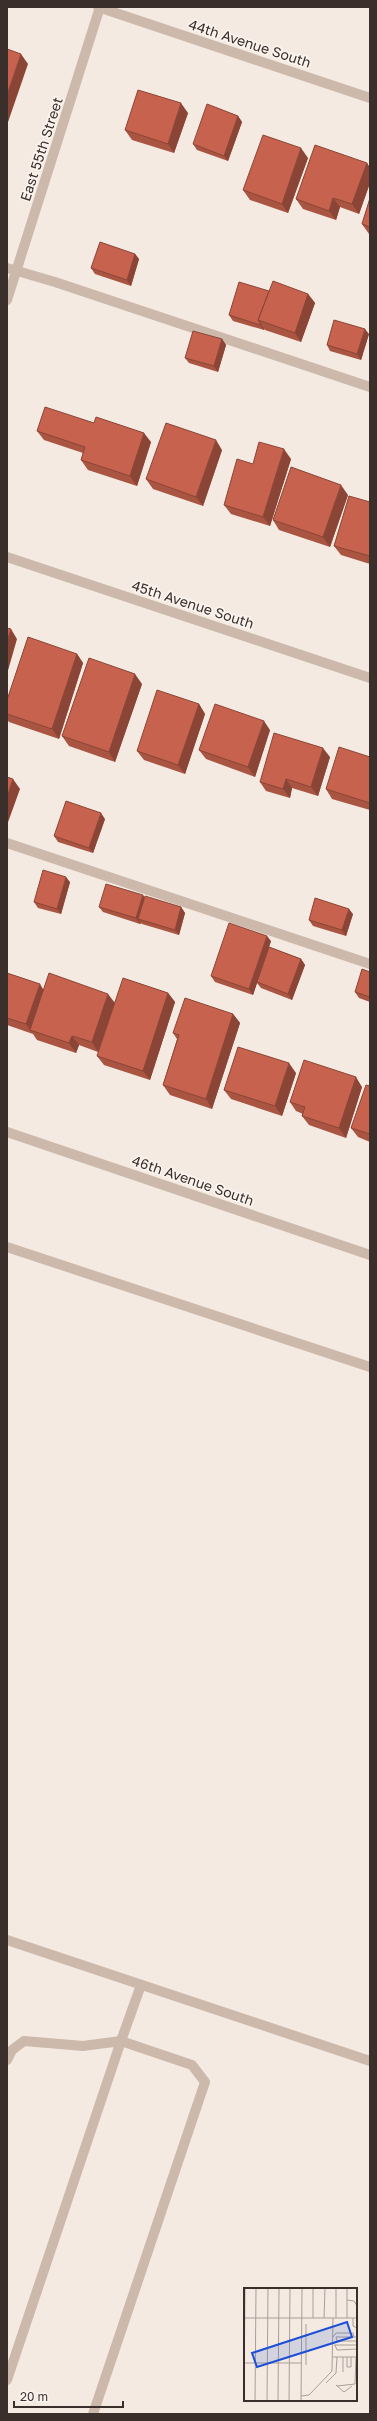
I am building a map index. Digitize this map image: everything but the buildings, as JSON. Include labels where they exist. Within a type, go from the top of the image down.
[{"type":"street","name":"44th Avenue South","points":[[99,7],[370,98]]},
{"type":"street","name":"East 55th Street","points":[[7,300],[12,270],[99,7]]},
{"type":"street","points":[[12,270],[55,282],[370,387]]},
{"type":"street","name":"45th Avenue South","points":[[7,557],[370,678]]},
{"type":"street","points":[[7,843],[370,964]]},
{"type":"street","name":"46th Avenue South","points":[[7,1132],[370,1255]]},
{"type":"street","points":[[7,1247],[370,1367]]},
{"type":"street","points":[[7,1940],[370,2061]]},
{"type":"street","points":[[7,2380],[141,1985]]},
{"type":"street","points":[[7,2060],[12,2050],[24,2041],[83,2046],[121,2041],[192,2066],[205,2082],[93,2414]]}]
